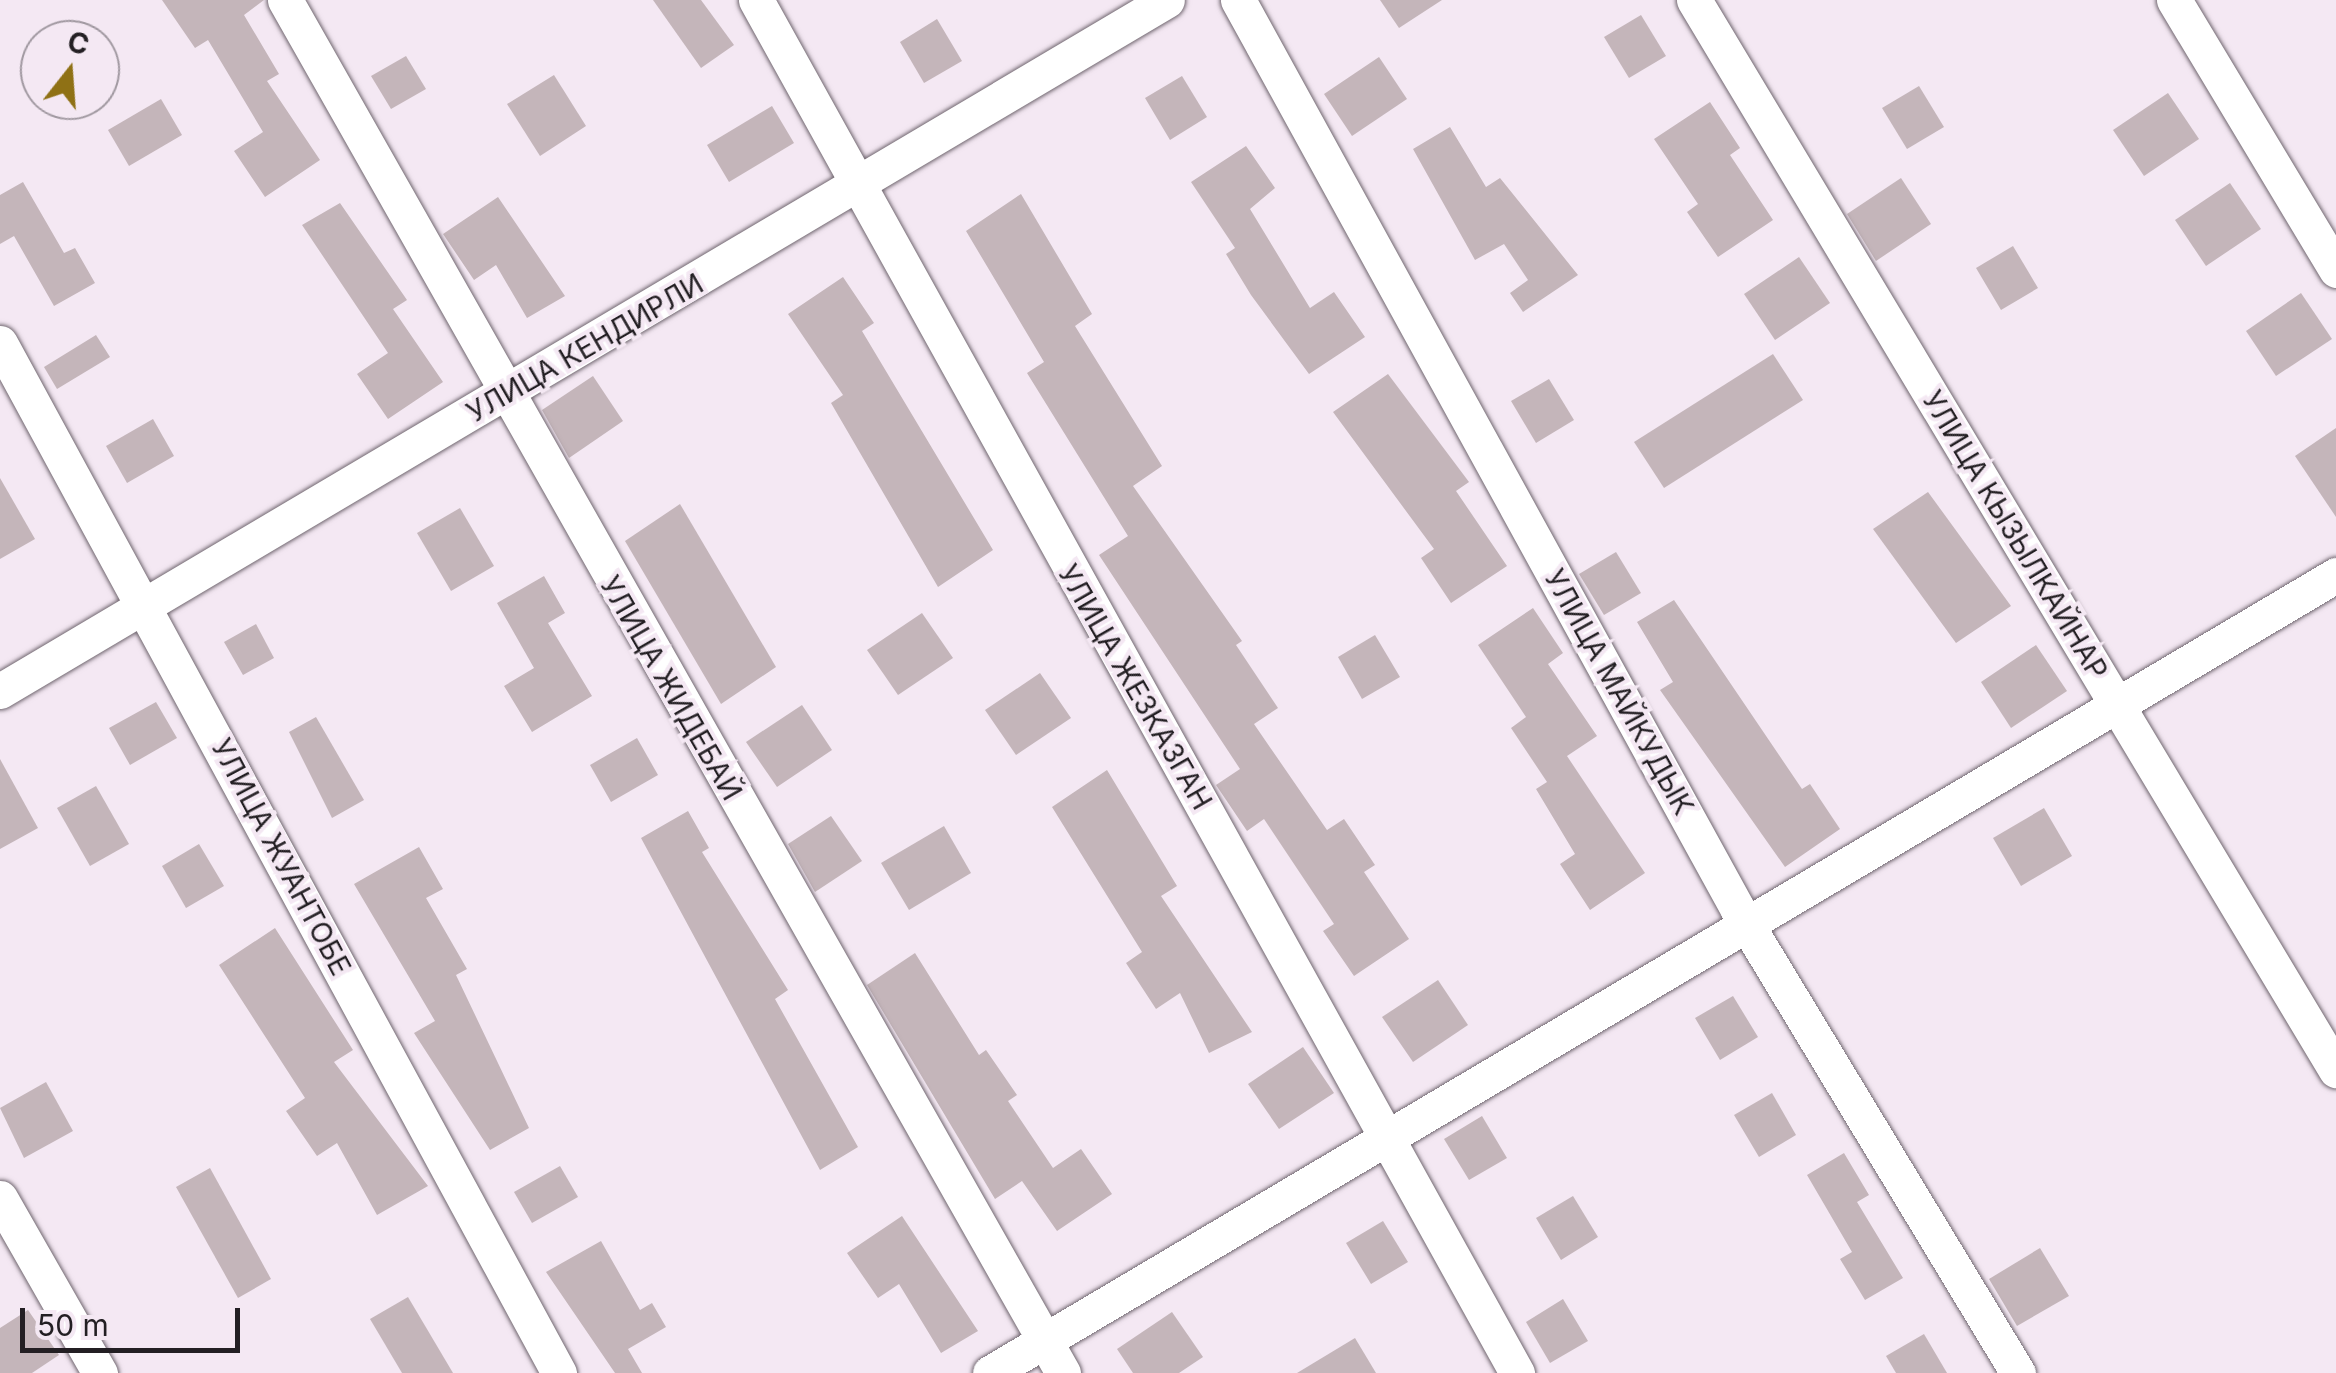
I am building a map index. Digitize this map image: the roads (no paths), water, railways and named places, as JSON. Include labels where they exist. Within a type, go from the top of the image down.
[{"type":"street","name":"УЛИЦА ЖИДЕБАЙ","points":[[285,0],[504,396],[1063,1373]]},
{"type":"street","name":"УЛИЦА ЖЕЗКАЗГАН","points":[[756,0],[860,186],[965,390],[1391,1135],[1517,1373]]},
{"type":"street","name":"УЛИЦА КЕНДИРЛИ","points":[[0,691],[144,602],[860,186],[1167,0]]},
{"type":"street","name":"УЛИЦА МАЙКУДЫК","points":[[1238,0],[1747,924],[2018,1373]]},
{"type":"street","name":"УЛИЦА КЫЗЫЛКАЙНАР","points":[[1694,0],[2336,1070]]},
{"type":"street","points":[[2174,0],[2336,270]]},
{"type":"street","name":"УЛИЦА ЖУАНТОБЕ","points":[[0,342],[559,1373]]},
{"type":"street","points":[[990,1373],[2336,575]]},
{"type":"street","points":[[0,1198],[100,1373]]}]
